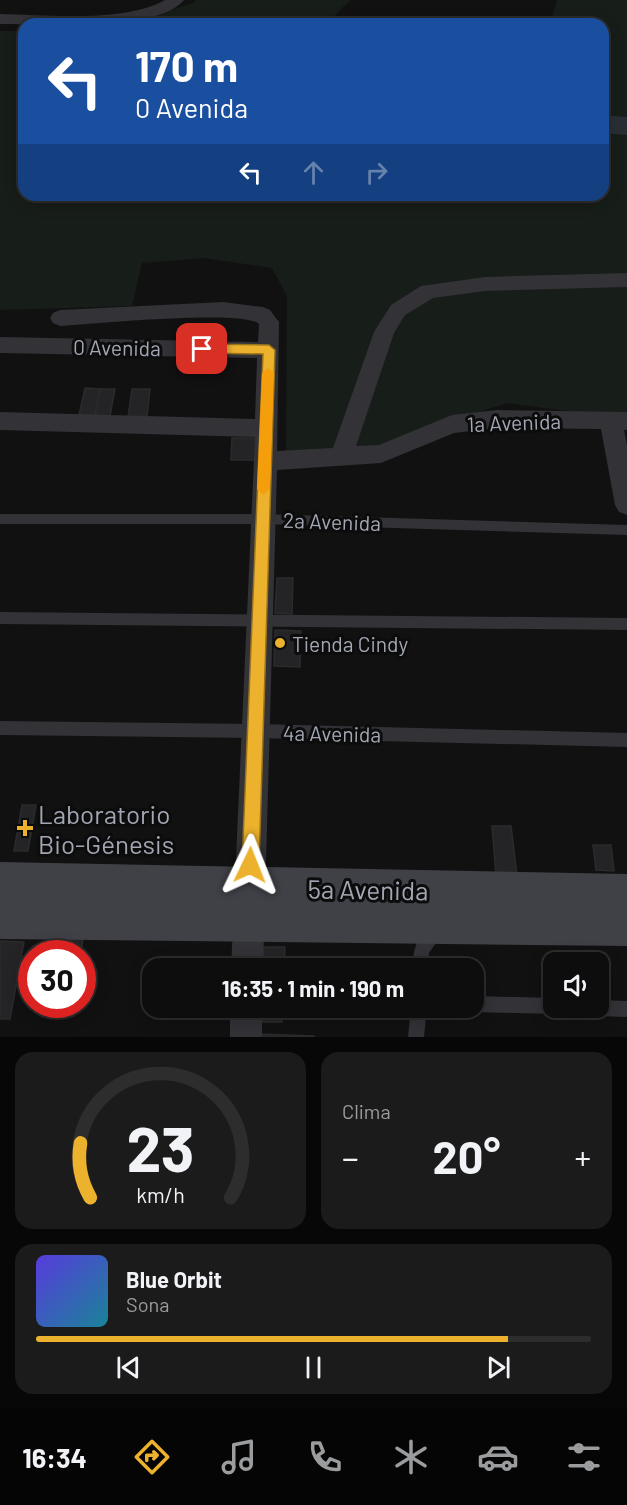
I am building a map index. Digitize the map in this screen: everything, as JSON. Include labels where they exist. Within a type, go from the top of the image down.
[{"type":"street","points":[[108,18],[162,9],[176,0]]},
{"type":"street","points":[[0,19],[18,19]]},
{"type":"street","points":[[341,457],[384,332],[398,310],[428,291],[485,285],[627,280]]},
{"type":"street","points":[[60,318],[223,309],[256,312],[264,315],[269,322],[261,622],[247,958]]},
{"type":"street","name":"0 Avenida","points":[[0,347],[269,350]]},
{"type":"street","name":"1a Avenida","points":[[264,461],[381,454],[452,424],[497,419],[619,421]]},
{"type":"street","points":[[0,421],[265,428]]},
{"type":"street","points":[[619,421],[627,505]]},
{"type":"street","name":"5a Avenida","points":[[0,884],[248,905],[419,933],[627,925]]},
{"type":"street","name":"5a Avenida","points":[[0,918],[248,905],[627,895]]},
{"type":"street","points":[[246,1018],[246,1037]]},
{"type":"lane","name":"2a Avenida","points":[[0,519],[262,519],[627,530]]},
{"type":"lane","points":[[0,618],[627,624]]},
{"type":"lane","name":"4a Avenida","points":[[0,728],[256,731],[627,740]]},
{"type":"lane","points":[[419,933],[420,958]]},
{"type":"lane","points":[[484,1004],[543,1006]]},
{"type":"lane","points":[[609,1008],[627,1009]]},
{"type":"lane","points":[[416,1037],[418,1018]]},
{"type":"shaded area","points":[[196,0],[350,0],[333,18],[144,18],[193,3]]},
{"type":"shaded area","points":[[557,0],[627,0],[627,419],[507,403],[374,447],[286,454],[287,296],[272,268],[204,258],[142,263],[132,306],[0,310],[0,31],[18,31],[18,201],[609,201],[609,18],[552,18]]},
{"type":"building","points":[[85,388],[100,389],[95,415],[79,415]]},
{"type":"building","points":[[100,389],[115,389],[110,416],[95,415]]},
{"type":"building","points":[[132,389],[150,389],[147,416],[128,417]]},
{"type":"building","points":[[232,438],[254,438],[257,445],[256,460],[231,460]]},
{"type":"building","points":[[277,578],[293,578],[292,614],[275,613]]},
{"type":"building","points":[[275,630],[301,631],[300,667],[274,666]]},
{"type":"building","name":"Laboratorio Bio-Génesis","points":[[22,805],[36,805],[28,851],[14,851]]},
{"type":"building","points":[[492,826],[511,826],[517,875],[496,875]]},
{"type":"building","points":[[593,845],[611,845],[614,871],[596,870]]},
{"type":"building","points":[[0,941],[18,942],[18,975],[10,1019],[0,1019]]},
{"type":"building","points":[[264,947],[285,947],[284,958],[264,958]]},
{"type":"building","points":[[260,1018],[282,1018],[282,1022],[260,1022]]},
{"type":"building","points":[[259,1034],[314,1036],[314,1037],[259,1037]]},
{"type":"waterway","points":[[609,124],[627,126]]},
{"type":"slow traffic","points":[[263,489],[268,373]]},
{"type":"place","name":"Tienda Cindy","points":[[280,643]]},
{"type":"place","name":"Laboratorio Bio-Génesis","points":[[25,828]]},
{"type":"route","points":[[202,349],[269,350],[262,519],[261,622],[250,865]]}]
